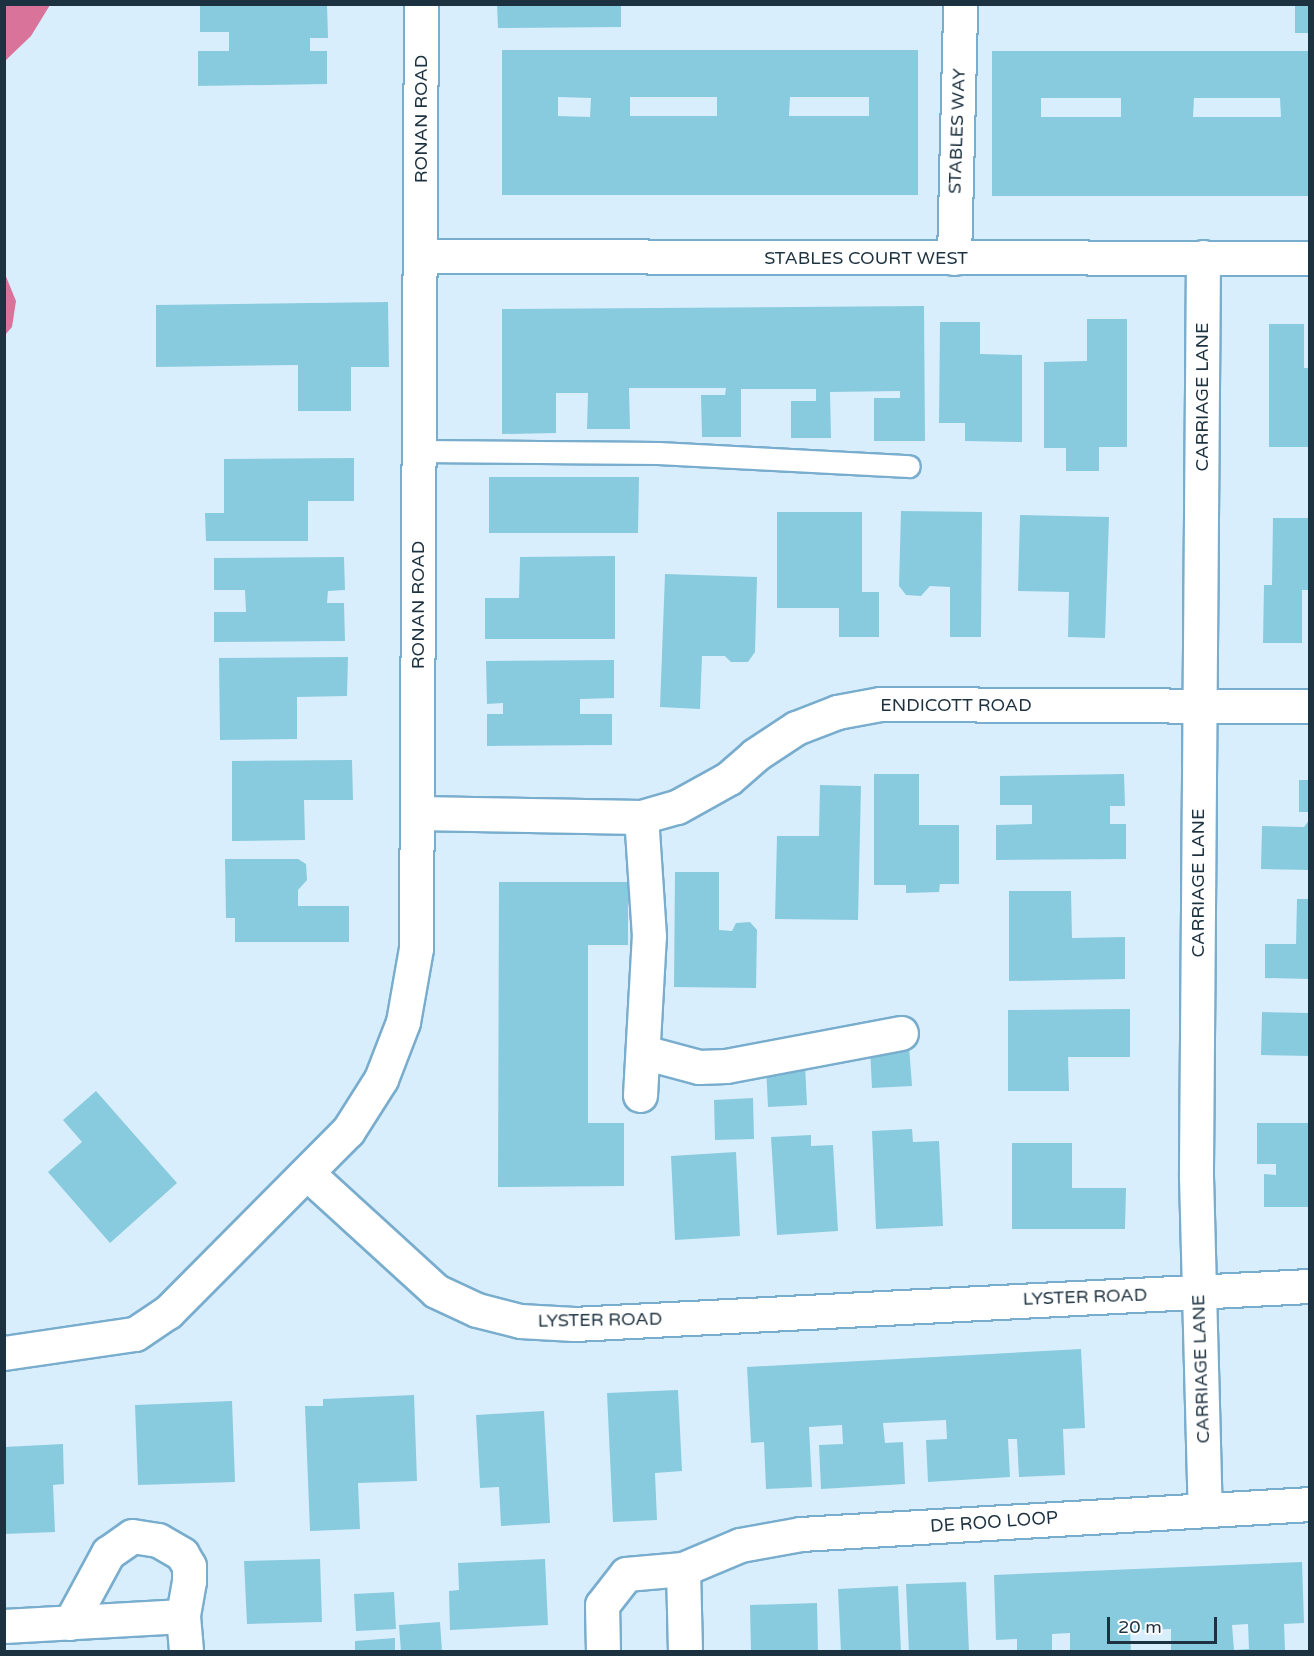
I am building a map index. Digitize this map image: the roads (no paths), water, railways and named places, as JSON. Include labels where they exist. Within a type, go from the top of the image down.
[{"type":"street","name":"RONAN ROAD","points":[[308,1174],[348,1131],[375,1088],[403,1022],[416,948],[422,256],[421,4]]},
{"type":"street","name":"STABLES WAY","points":[[954,258],[960,4]]},
{"type":"street","name":"STABLES COURT WEST","points":[[422,256],[1310,258]]},
{"type":"street","name":"CARRIAGE LANE","points":[[1203,257],[1198,1292],[1204,1509]]},
{"type":"street","name":"ENDICOTT ROAD","points":[[417,813],[641,817],[677,807],[729,778],[755,755],[796,728],[837,712],[880,704],[1310,706]]},
{"type":"street","points":[[640,1095],[649,936],[641,817]]},
{"type":"street","points":[[643,1052],[699,1067],[726,1066],[901,1033]]},
{"type":"street","points":[[4,1353],[135,1334],[168,1312],[308,1174]]},
{"type":"street","name":"LYSTER ROAD","points":[[308,1174],[436,1292],[477,1310],[520,1321],[574,1324],[1310,1286]]},
{"type":"street","name":"DE ROO LOOP","points":[[603,1652],[602,1605],[626,1575],[683,1569],[741,1545],[801,1534],[1310,1504]]},
{"type":"street","points":[[70,1623],[108,1553],[132,1536],[159,1540],[182,1554],[189,1566],[183,1616],[186,1652]]},
{"type":"street","points":[[683,1569],[685,1652]]},
{"type":"street","points":[[4,1626],[183,1616]]},
{"type":"lane","points":[[420,451],[658,453],[909,466]]}]
